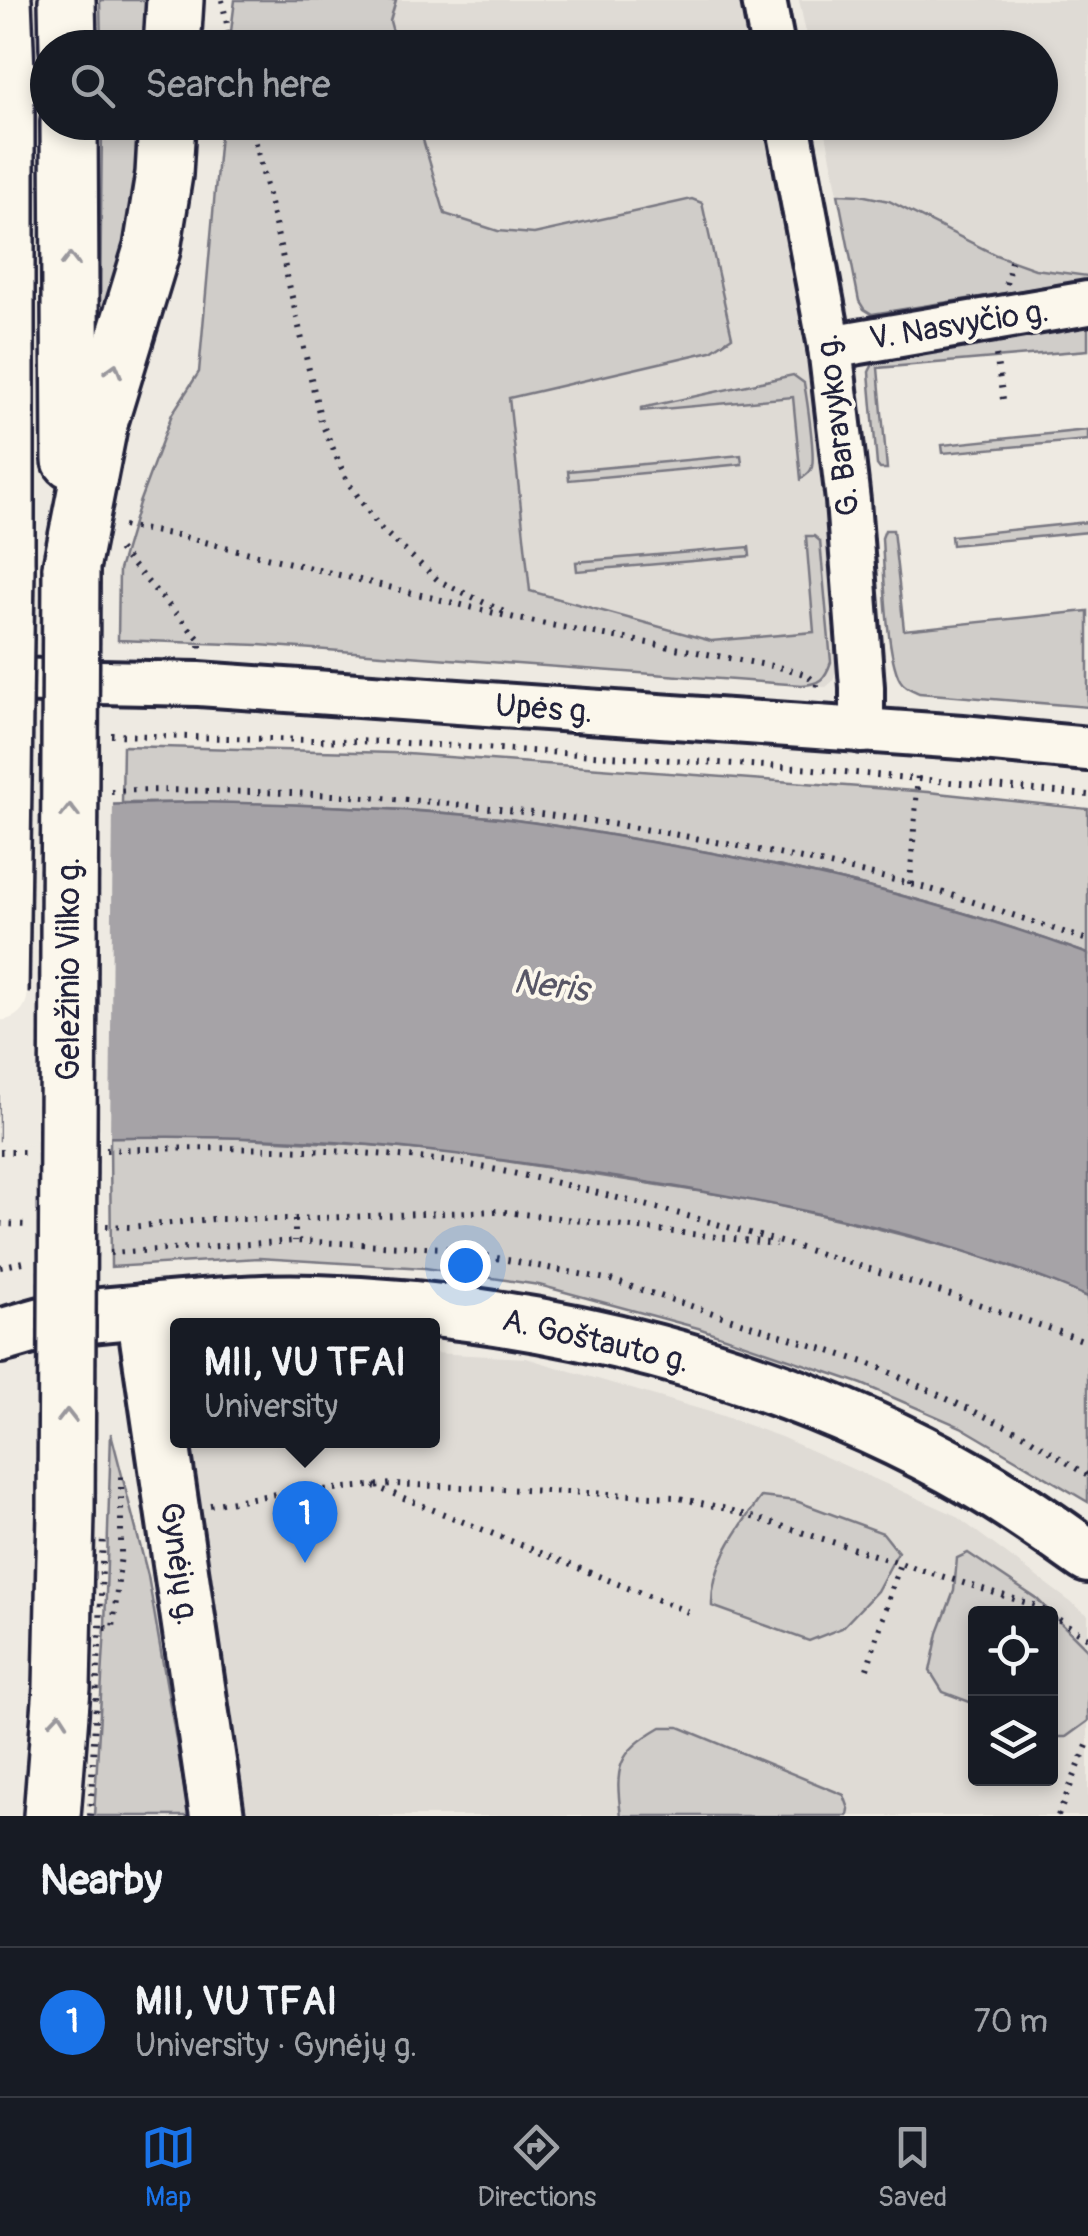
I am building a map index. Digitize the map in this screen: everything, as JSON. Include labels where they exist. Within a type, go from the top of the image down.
[{"type":"highway","name":"Geležinio Vilko g.","points":[[0,993],[6,92],[3,0]]},
{"type":"highway","points":[[67,0],[68,30]]},
{"type":"highway","points":[[182,30],[198,1]]},
{"type":"highway","name":"Geležinio Vilko g.","points":[[52,1816],[62,1688],[94,558],[70,140]]},
{"type":"highway","points":[[94,558],[100,420],[152,249],[166,140]]},
{"type":"main road","name":"A. Goštauto g.","points":[[0,1336],[58,1320],[220,1304],[314,1302],[474,1315],[584,1334],[686,1360],[852,1420],[974,1480],[1088,1556]]},
{"type":"main road","name":"Gynėjų g.","points":[[143,1312],[217,1816]]},
{"type":"street","points":[[764,0],[770,30]]},
{"type":"street","name":"G. Baravyko g.","points":[[791,140],[830,346],[848,501],[862,731]]},
{"type":"street","name":"V. Nasvyčio g.","points":[[830,346],[1088,304]]},
{"type":"street","name":"Upės g.","points":[[0,680],[199,684],[1088,748]]},
{"type":"path","points":[[198,1],[219,30]]},
{"type":"path","points":[[255,140],[321,421],[347,481],[380,528],[438,581],[519,619]]},
{"type":"path","points":[[996,351],[1004,399]]},
{"type":"path","points":[[122,526],[176,535],[519,619],[788,669],[807,675],[817,684]]},
{"type":"path","points":[[94,558],[200,640]]},
{"type":"path","points":[[108,734],[390,742],[918,778],[1088,795]]},
{"type":"path","points":[[910,884],[918,778]]},
{"type":"path","points":[[108,792],[308,793],[446,802],[574,818],[721,842],[910,884],[1088,940]]},
{"type":"path","points":[[96,1150],[291,1150],[412,1157],[540,1178],[797,1246],[1088,1342]]},
{"type":"path","points":[[0,1152],[38,1152]]},
{"type":"path","points":[[93,1226],[498,1211],[797,1246]]},
{"type":"path","points":[[102,1254],[295,1240],[295,1219]]},
{"type":"path","points":[[0,1224],[37,1225]]},
{"type":"path","points":[[0,1267],[44,1260]]},
{"type":"path","points":[[203,1506],[276,1494],[393,1484],[675,1497],[1037,1606]]},
{"type":"path","points":[[373,1486],[688,1612]]},
{"type":"path","points":[[867,1669],[900,1563]]},
{"type":"path","points":[[1058,1619],[1088,1638]]},
{"type":"path","points":[[1058,1816],[1088,1742]]},
{"type":"shaded area","points":[[100,0],[158,0],[155,30],[101,30]]},
{"type":"shaded area","points":[[235,0],[396,0],[390,21],[392,30],[231,30]]},
{"type":"shaded area","points":[[396,0],[743,0],[749,30],[392,30],[390,21]]},
{"type":"shaded area","points":[[799,0],[1088,0],[1088,280],[879,314],[864,309],[859,301],[827,140],[1058,140],[1058,30],[805,30]]},
{"type":"shaded area","points":[[102,140],[146,140],[139,215],[104,358],[100,319]]},
{"type":"shaded area","points":[[219,140],[423,140],[445,214],[498,231],[534,234],[692,199],[702,203],[732,337],[711,351],[509,398],[530,591],[711,641],[814,632],[806,536],[814,536],[820,541],[831,662],[818,682],[802,685],[259,645],[118,640],[119,570],[139,503],[172,414],[199,372]]},
{"type":"shaded area","points":[[423,140],[770,140],[804,312],[839,662],[833,681],[826,687],[711,679],[711,641],[530,592],[509,397],[711,351],[732,337],[702,203],[691,199],[534,234],[498,231],[445,215]]},
{"type":"shaded area","points":[[838,194],[889,201],[996,255],[1035,269],[1088,276],[1088,280],[872,314],[859,301]]},
{"type":"shaded area","points":[[1088,326],[1088,350],[878,368],[887,469],[877,465],[869,372],[873,364]]},
{"type":"shaded area","points":[[793,375],[804,383],[812,438],[812,467],[801,479],[793,397],[641,411],[641,408]]},
{"type":"shaded area","points":[[1088,430],[1088,440],[943,453],[942,445]]},
{"type":"shaded area","points":[[741,455],[742,464],[569,480],[568,471]]},
{"type":"shaded area","points":[[1088,522],[1088,532],[952,545],[951,536]]},
{"type":"shaded area","points":[[885,530],[893,530],[904,630],[1088,611],[1088,707],[919,693],[904,684],[895,668],[889,633],[882,538]]},
{"type":"shaded area","points":[[749,547],[750,556],[577,571],[576,562]]},
{"type":"shaded area","points":[[123,746],[393,753],[928,792],[1088,809],[1088,954],[982,918],[875,888],[559,826],[359,807],[122,803]]},
{"type":"shaded area","points":[[207,1136],[454,1153],[748,1199],[965,1251],[1072,1289],[1088,1297],[1088,1502],[961,1427],[862,1384],[698,1328],[539,1285],[425,1268],[259,1258],[111,1267],[110,1137]]},
{"type":"shaded area","points":[[440,1353],[526,1358],[781,1437],[953,1514],[1088,1615],[1088,1816],[243,1816],[179,1448],[440,1448]]},
{"type":"shaded area","points":[[111,1433],[148,1576],[189,1816],[94,1816]]},
{"type":"shaded area","points":[[761,1497],[796,1501],[883,1533],[898,1552],[877,1591],[842,1628],[809,1641],[712,1606],[721,1561]]},
{"type":"shaded area","points":[[968,1553],[1044,1606],[968,1606],[968,1701],[943,1692],[930,1671],[938,1633],[954,1591],[957,1558]]},
{"type":"shaded area","points":[[1058,1620],[1088,1650],[1088,1721],[1066,1737],[1058,1737]]},
{"type":"shaded area","points":[[661,1727],[679,1727],[844,1795],[848,1816],[621,1816],[618,1786],[622,1763],[635,1745]]},
{"type":"water","name":"Neris","points":[[196,802],[423,812],[499,818],[597,833],[874,888],[1088,954],[1088,1297],[987,1259],[830,1216],[522,1163],[325,1141],[139,1137],[0,1140],[0,808]]},
{"type":"pier","points":[[113,799],[110,1142],[0,1145],[0,803]]},
{"type":"place","name":"MII, VU TFAI","points":[[305,1563]]}]
